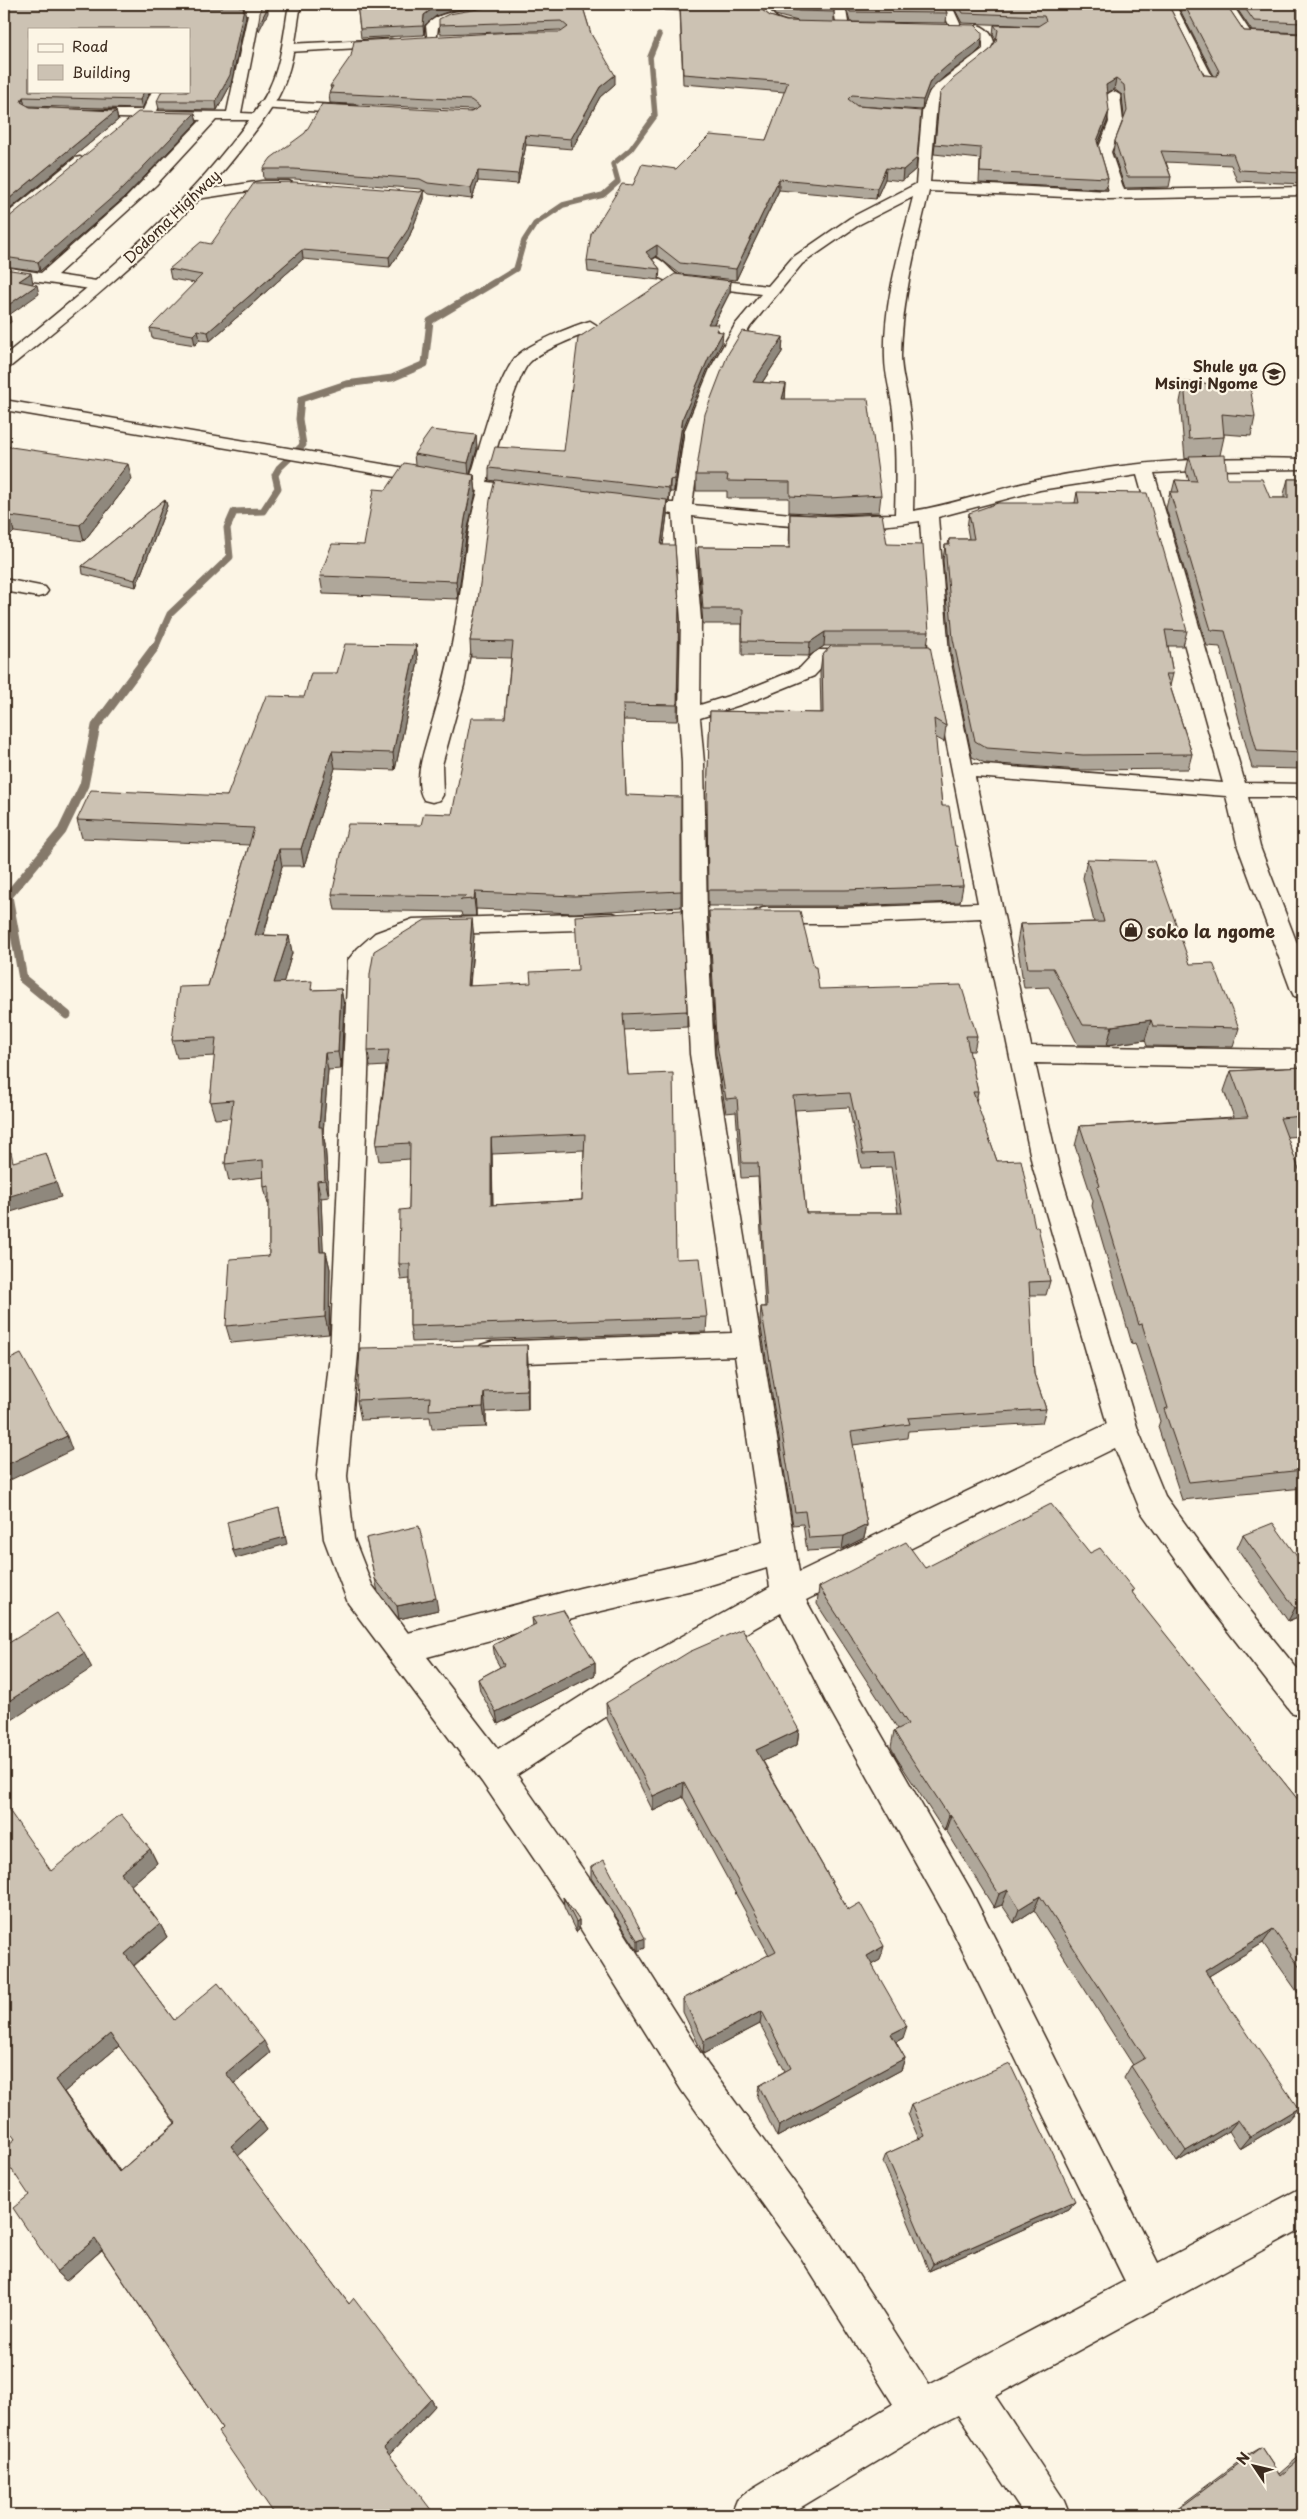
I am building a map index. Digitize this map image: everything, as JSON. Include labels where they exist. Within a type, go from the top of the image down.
[{"type":"main road","name":"Dodoma Highway","points":[[4,364],[168,223],[223,166],[262,111],[278,83],[288,48],[295,4]]},
{"type":"main road","points":[[762,4],[767,18],[774,23],[807,27]]},
{"type":"main road","points":[[839,4],[843,28]]},
{"type":"main road","points":[[945,4],[951,28],[994,29]]},
{"type":"main road","points":[[1169,4],[1209,82]]},
{"type":"main road","points":[[1226,4],[1247,37],[1303,39]]},
{"type":"main road","points":[[191,10],[255,7],[233,117]]},
{"type":"main road","points":[[432,40],[432,26],[438,21],[480,9]]},
{"type":"main road","points":[[904,518],[905,465],[901,409],[893,358],[896,308],[904,263],[924,186],[924,116],[936,91],[981,60],[989,50],[988,40],[978,28]]},
{"type":"main road","points":[[288,48],[404,42]]},
{"type":"main road","points":[[123,126],[141,115],[158,92]]},
{"type":"main road","points":[[1114,95],[1116,122],[1104,152],[1118,194]]},
{"type":"main road","points":[[101,114],[106,99]]},
{"type":"main road","points":[[62,112],[233,117],[262,111],[373,111]]},
{"type":"main road","points":[[43,279],[131,204],[179,155],[212,117]]},
{"type":"main road","points":[[4,223],[89,153]]},
{"type":"main road","points":[[197,195],[262,185],[304,186]]},
{"type":"main road","points":[[1150,2289],[957,1901],[838,1691],[787,1594],[702,1054],[677,918],[694,763],[690,715],[691,620],[682,509],[694,430],[718,369],[743,326],[797,261],[855,220],[924,186],[967,190],[1118,194],[1303,191]]},
{"type":"main road","points":[[656,263],[665,275],[676,280],[772,291]]},
{"type":"main road","points":[[4,272],[43,279],[98,285]]},
{"type":"main road","points":[[432,795],[432,765],[454,685],[467,617],[482,487],[506,393],[522,359],[558,339],[590,326]]},
{"type":"main road","points":[[4,405],[328,459],[482,487],[546,494]]},
{"type":"main road","points":[[643,505],[766,520],[828,522],[904,518],[1058,481],[1144,468],[1204,463],[1303,464]]},
{"type":"main road","points":[[1144,468],[1236,790],[1249,847],[1303,990]]},
{"type":"main road","points":[[929,513],[930,654],[964,770],[1020,1054],[1046,1168],[1123,1430],[1152,1503],[1217,1593],[1303,1701]]},
{"type":"main road","points":[[4,585],[38,591]]},
{"type":"main road","points":[[690,715],[748,696],[807,672],[824,654],[876,654]]},
{"type":"main road","points":[[964,770],[1236,790],[1303,790]]},
{"type":"main road","points":[[739,916],[843,916],[992,910]]},
{"type":"main road","points":[[677,918],[413,927],[392,932],[376,942],[360,960],[359,1354],[332,1476],[339,1540],[359,1593],[494,1771],[585,1903],[696,2078],[816,2245],[921,2411]]},
{"type":"main road","points":[[1020,1054],[1303,1059]]},
{"type":"main road","points":[[463,1355],[749,1344]]},
{"type":"main road","points":[[494,1771],[592,1706],[787,1594],[1123,1430]]},
{"type":"main road","points":[[401,1650],[580,1602],[696,1575],[781,1550]]},
{"type":"main road","points":[[752,2515],[768,2502],[921,2411],[966,2389],[1303,2207]]},
{"type":"main road","points":[[966,2389],[1049,2515]]},
{"type":"building","points":[[4,4],[114,4],[119,8],[244,8],[230,75],[216,101],[157,101],[162,92],[190,92],[190,28],[28,28],[28,92],[144,92],[140,100],[23,97],[21,102],[30,107],[116,111],[4,203]]},
{"type":"building","points":[[357,4],[443,4],[436,6],[424,15],[423,26],[360,29]]},
{"type":"building","points":[[486,4],[582,4],[591,34],[615,75],[600,87],[571,139],[525,135],[518,174],[478,171],[471,188],[428,183],[420,179],[294,169],[263,169],[271,158],[305,133],[322,104],[471,112],[480,107],[471,100],[329,93],[333,86],[330,86],[351,56],[354,41],[513,32],[561,32],[568,27],[561,21],[439,25],[439,19],[449,14],[484,8]]},
{"type":"building","points":[[680,4],[758,4],[770,16],[786,21],[975,25],[982,32],[982,38],[930,81],[923,100],[852,95],[848,99],[857,106],[921,111],[917,158],[903,170],[886,168],[877,188],[779,179],[736,269],[680,263],[657,245],[646,252],[660,269],[587,261],[591,234],[622,184],[633,185],[642,164],[676,169],[710,135],[766,140],[788,82],[683,74]]},
{"type":"building","points":[[775,4],[833,4],[834,12],[799,11],[776,6]]},
{"type":"building","points":[[848,4],[943,4],[947,13],[850,12]]},
{"type":"building","points":[[958,4],[1168,4],[1204,75],[1217,76],[1219,71],[1184,4],[1226,4],[1244,31],[1303,34],[1303,173],[1239,170],[1233,154],[1161,151],[1171,177],[1127,177],[1115,141],[1127,111],[1124,85],[1116,79],[1106,85],[1109,111],[1097,141],[1108,178],[980,172],[981,148],[935,144],[940,93],[954,78],[990,50],[996,41],[998,30],[994,25],[1038,26],[1046,21],[1044,16],[963,13]]},
{"type":"building","points":[[1242,4],[1303,4],[1303,23],[1254,21]]},
{"type":"building","points":[[261,7],[268,7],[258,26]]},
{"type":"building","points":[[138,112],[195,113],[123,188],[38,262],[4,257],[4,219],[8,218]]},
{"type":"building","points":[[294,182],[420,192],[424,190],[407,231],[389,257],[302,250],[208,332],[198,330],[193,335],[150,328],[202,275],[169,269],[201,242],[211,244],[254,183]]},
{"type":"building","points":[[4,269],[31,273],[19,281],[37,285],[4,308]]},
{"type":"building","points":[[675,274],[731,281],[708,324],[719,324],[716,331],[723,332],[709,357],[683,417],[674,479],[670,480],[669,488],[489,468],[495,447],[564,451],[578,338]]},
{"type":"building","points":[[742,331],[783,337],[753,382],[786,384],[782,399],[868,399],[881,495],[829,498],[790,496],[790,482],[727,481],[728,475],[696,475],[705,414],[728,354]]},
{"type":"building","points":[[1184,382],[1250,386],[1255,417],[1222,414],[1224,437],[1189,439]]},
{"type":"building","points":[[431,430],[476,435],[468,463],[414,454]]},
{"type":"building","points":[[4,446],[128,464],[80,525],[10,516],[4,522]]},
{"type":"building","points":[[1225,455],[1227,479],[1262,479],[1270,498],[1288,498],[1288,479],[1303,479],[1303,753],[1257,751],[1225,631],[1211,630],[1170,492],[1179,492],[1175,480],[1197,481],[1189,456]]},
{"type":"building","points":[[404,463],[474,475],[465,519],[456,581],[320,576],[332,544],[364,545],[374,489],[386,490]]},
{"type":"building","points":[[495,480],[667,500],[661,545],[675,545],[679,604],[677,705],[623,704],[626,795],[681,797],[681,891],[574,896],[475,892],[474,899],[460,900],[466,896],[332,894],[348,824],[421,825],[424,813],[452,814],[471,718],[505,718],[513,642],[470,641],[478,601],[490,500]]},
{"type":"building","points":[[1077,492],[1147,493],[1187,631],[1165,630],[1173,674],[1166,674],[1192,754],[1083,755],[987,748],[975,741],[953,639],[945,545],[950,545],[949,539],[974,539],[969,513],[998,503],[1079,503]]},
{"type":"building","points":[[165,499],[135,580],[82,566]]},
{"type":"building","points":[[790,514],[837,516],[882,514],[887,544],[923,545],[929,632],[825,632],[810,642],[742,641],[743,609],[703,609],[698,547],[790,548]]},
{"type":"building","points":[[345,644],[416,645],[393,753],[332,751],[301,849],[279,849],[255,935],[289,936],[274,983],[312,981],[311,990],[341,989],[338,1052],[325,1053],[319,1127],[322,1127],[325,1180],[317,1181],[320,1252],[326,1252],[325,1317],[226,1326],[230,1259],[269,1256],[269,1186],[264,1187],[263,1160],[225,1164],[233,1100],[210,1102],[216,1038],[172,1040],[179,987],[208,986],[254,828],[77,820],[91,790],[227,796],[266,696],[304,697],[311,673],[337,673]]},
{"type":"building","points":[[831,646],[930,646],[946,726],[934,719],[942,806],[949,806],[963,886],[845,890],[708,890],[707,798],[710,711],[823,713],[822,656]]},
{"type":"building","points":[[1087,859],[1154,861],[1190,964],[1213,963],[1239,1028],[1153,1026],[1151,1020],[1112,1026],[1083,1025],[1053,968],[1028,968],[1020,924],[1104,922]]},
{"type":"building","points":[[682,910],[687,1011],[623,1014],[628,1075],[673,1073],[676,1259],[700,1258],[707,1317],[410,1326],[410,1264],[399,1264],[400,1210],[409,1209],[410,1143],[376,1145],[389,1050],[368,1051],[370,974],[374,951],[425,920],[472,919],[467,986],[531,983],[530,972],[578,970],[575,916]],"holes":[[[585,1134],[582,1200],[491,1205],[491,1138]]]},
{"type":"building","points":[[709,911],[800,911],[814,967],[816,967],[819,989],[961,985],[977,1036],[966,1036],[978,1092],[973,1092],[997,1161],[1021,1160],[1035,1227],[1038,1227],[1050,1281],[1029,1282],[1034,1374],[1046,1409],[908,1418],[910,1424],[851,1432],[867,1525],[844,1536],[809,1538],[805,1511],[795,1512],[761,1307],[767,1307],[758,1163],[742,1163],[737,1098],[726,1099],[716,1039]],"holes":[[[850,1093],[863,1154],[893,1153],[902,1213],[806,1213],[793,1096]]]},
{"type":"building","points":[[1303,1067],[1303,1116],[1280,1118],[1303,1180],[1303,1390],[1300,1390],[1303,1398],[1303,1470],[1189,1482],[1164,1409],[1168,1408],[1142,1324],[1139,1325],[1097,1187],[1100,1186],[1080,1126],[1248,1117],[1231,1071]]},
{"type":"building","points":[[11,1152],[13,1162],[46,1153],[56,1182],[4,1198],[4,1154]]},
{"type":"building","points":[[527,1345],[527,1390],[484,1392],[483,1407],[429,1410],[430,1397],[357,1400],[360,1348]]},
{"type":"building","points":[[21,1354],[67,1436],[4,1466],[4,1362]]},
{"type":"building","points":[[1051,1504],[1090,1553],[1100,1548],[1134,1590],[1131,1591],[1303,1806],[1303,1972],[1273,1929],[1205,1971],[1298,2108],[1250,2137],[1238,2120],[1186,2151],[1131,2066],[1145,2058],[1040,1896],[1019,1909],[1008,1890],[999,1894],[951,1815],[949,1816],[894,1731],[908,1724],[819,1587],[906,1542],[925,1568]]},
{"type":"building","points":[[279,1508],[285,1537],[233,1551],[227,1522]]},
{"type":"building","points":[[1273,1523],[1303,1565],[1303,1605],[1295,1608],[1243,1535]]},
{"type":"building","points":[[419,1526],[436,1598],[397,1606],[375,1579],[366,1538]]},
{"type":"building","points":[[563,1610],[595,1662],[496,1712],[478,1679],[504,1665],[493,1645],[536,1624],[532,1618]]},
{"type":"building","points":[[57,1613],[84,1653],[4,1704],[4,1646]]},
{"type":"building","points":[[742,1629],[799,1730],[756,1750],[848,1910],[860,1903],[884,1946],[867,1956],[907,2026],[891,2034],[905,2058],[779,2126],[759,2086],[791,2068],[762,2011],[704,2041],[683,1999],[776,1951],[684,1782],[653,1796],[606,1703],[689,1652]]},
{"type":"building","points":[[4,1803],[51,1871],[121,1814],[150,1849],[121,1873],[160,1924],[125,1954],[174,2020],[218,1983],[264,2041],[226,2073],[260,2119],[231,2146],[349,2304],[354,2298],[431,2399],[384,2448],[435,2515],[275,2515],[218,2432],[222,2428],[95,2239],[56,2272],[13,2208],[29,2195],[4,2158],[4,2148],[15,2139],[4,2124]],"holes":[[[110,2034],[176,2123],[119,2172],[55,2080]]]},
{"type":"building","points":[[604,1860],[645,1938],[638,1941],[591,1867]]},
{"type":"building","points":[[563,1897],[579,1920],[576,1922]]},
{"type":"building","points":[[1010,2064],[1075,2201],[933,2264],[886,2154],[925,2136],[911,2105]]},
{"type":"building","points":[[1261,2447],[1280,2476],[1303,2457],[1303,2515],[1179,2515],[1176,2511]]},
{"type":"waterway","points":[[493,283],[516,269],[524,241],[535,224],[563,205],[603,195],[618,182],[613,164],[631,149],[655,116],[650,57],[659,35]]},
{"type":"waterway","points":[[155,648],[170,614],[230,557],[227,528],[234,512],[263,511],[278,488],[275,475],[279,468],[303,445],[299,419],[301,399],[346,384],[392,378],[425,364],[430,321],[495,282]]},
{"type":"waterway","points":[[67,1015],[23,979],[8,896],[62,831],[84,785],[96,726],[155,647]]},
{"type":"place","name":"Shule ya Msingi Ngome","points":[[1274,374]]},
{"type":"place","name":"soko la ngome","points":[[1131,930]]}]
